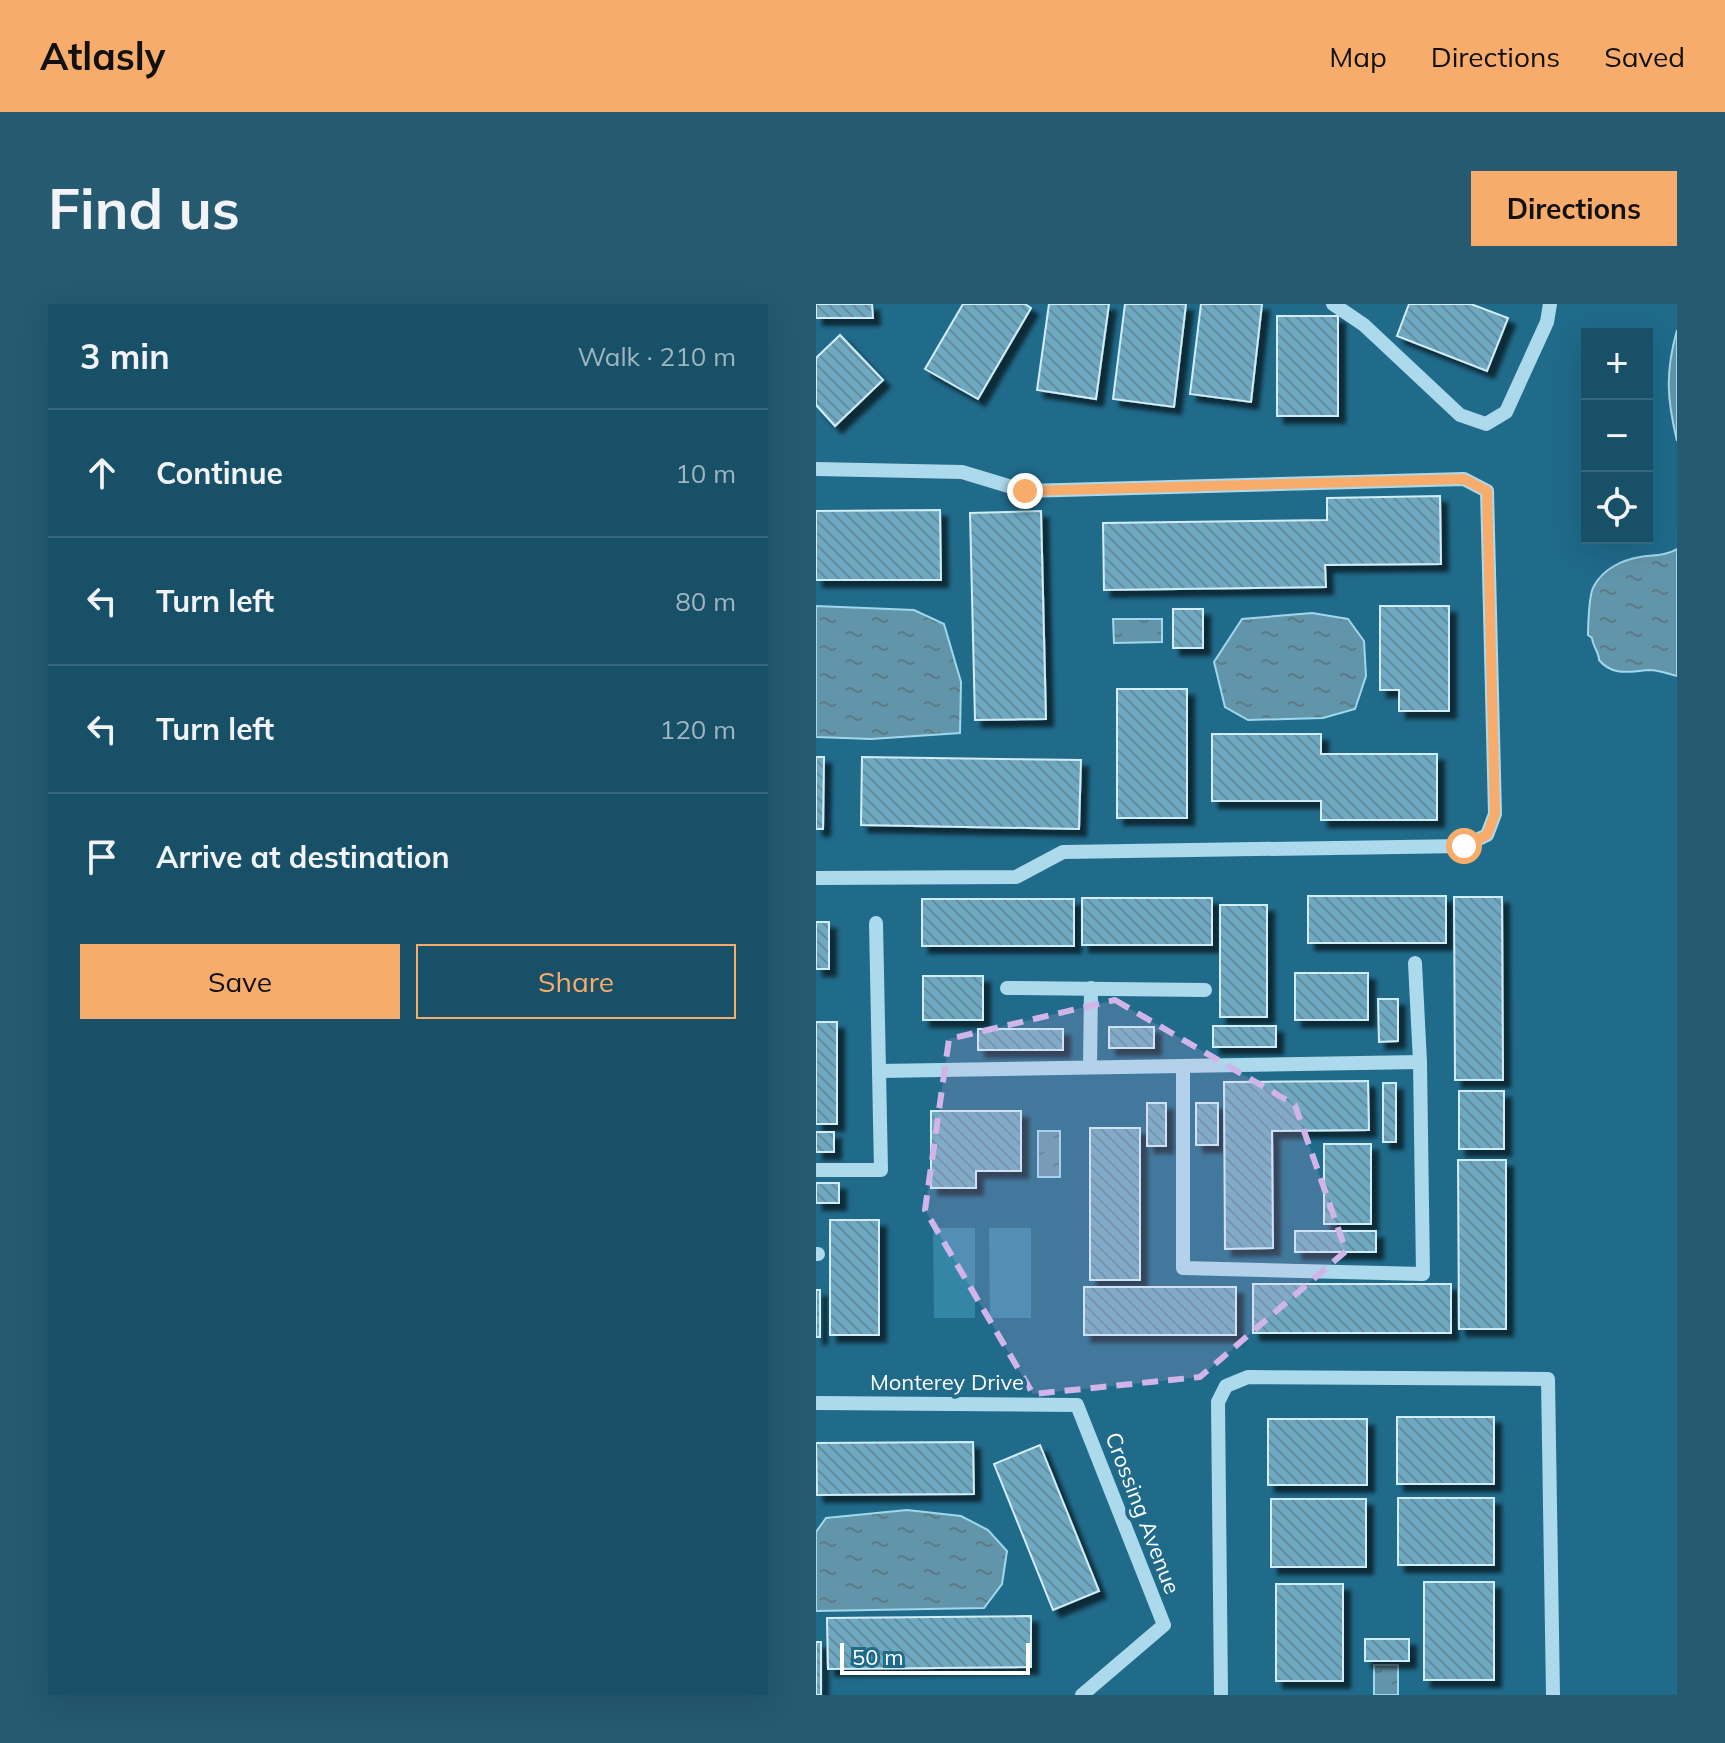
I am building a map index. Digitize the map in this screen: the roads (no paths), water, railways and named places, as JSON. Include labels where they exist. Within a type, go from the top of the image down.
[{"type":"lane","points":[[1333,304],[1364,325],[1460,415],[1486,424],[1506,412],[1547,322],[1550,304]]},
{"type":"lane","points":[[816,469],[962,472],[1025,491],[1464,479],[1487,491],[1495,814],[1487,835],[1464,846],[1063,852],[1016,877],[816,878]]},
{"type":"lane","points":[[816,1170],[881,1170],[876,923]]},
{"type":"lane","points":[[1183,1066],[1183,1268],[1423,1274],[1420,1062],[1415,963]]},
{"type":"lane","points":[[1007,988],[1205,990]]},
{"type":"lane","points":[[1090,1067],[1091,988]]},
{"type":"lane","points":[[879,1071],[1420,1062]]},
{"type":"lane","points":[[1221,1695],[1218,1402],[1226,1386],[1248,1377],[1264,1377],[1548,1379],[1553,1695]]},
{"type":"lane","name":"Monterey Drive","points":[[816,1403],[1077,1405]]},
{"type":"lane","name":"Crossing Avenue","points":[[1077,1405],[1164,1625],[1082,1695]]},
{"type":"water","points":[[1677,330],[1677,441],[1669,386]]},
{"type":"water","points":[[1677,549],[1677,676],[1653,670],[1623,672],[1610,669],[1599,660],[1592,638],[1588,635],[1594,586],[1608,570],[1626,560]]},
{"type":"water","points":[[816,606],[914,610],[944,624],[961,682],[960,733],[871,739],[816,737]]},
{"type":"water","points":[[1312,613],[1348,619],[1364,641],[1366,676],[1355,709],[1323,718],[1248,720],[1225,707],[1214,662],[1242,619]]},
{"type":"water","points":[[1113,619],[1162,619],[1162,642],[1114,643]]},
{"type":"water","points":[[1038,1131],[1060,1131],[1060,1177],[1038,1177]]},
{"type":"water","points":[[907,1510],[961,1516],[988,1530],[1007,1551],[1002,1584],[984,1608],[816,1611],[816,1532],[826,1518]]},
{"type":"water","points":[[1374,1665],[1398,1665],[1398,1695],[1374,1695]]}]
